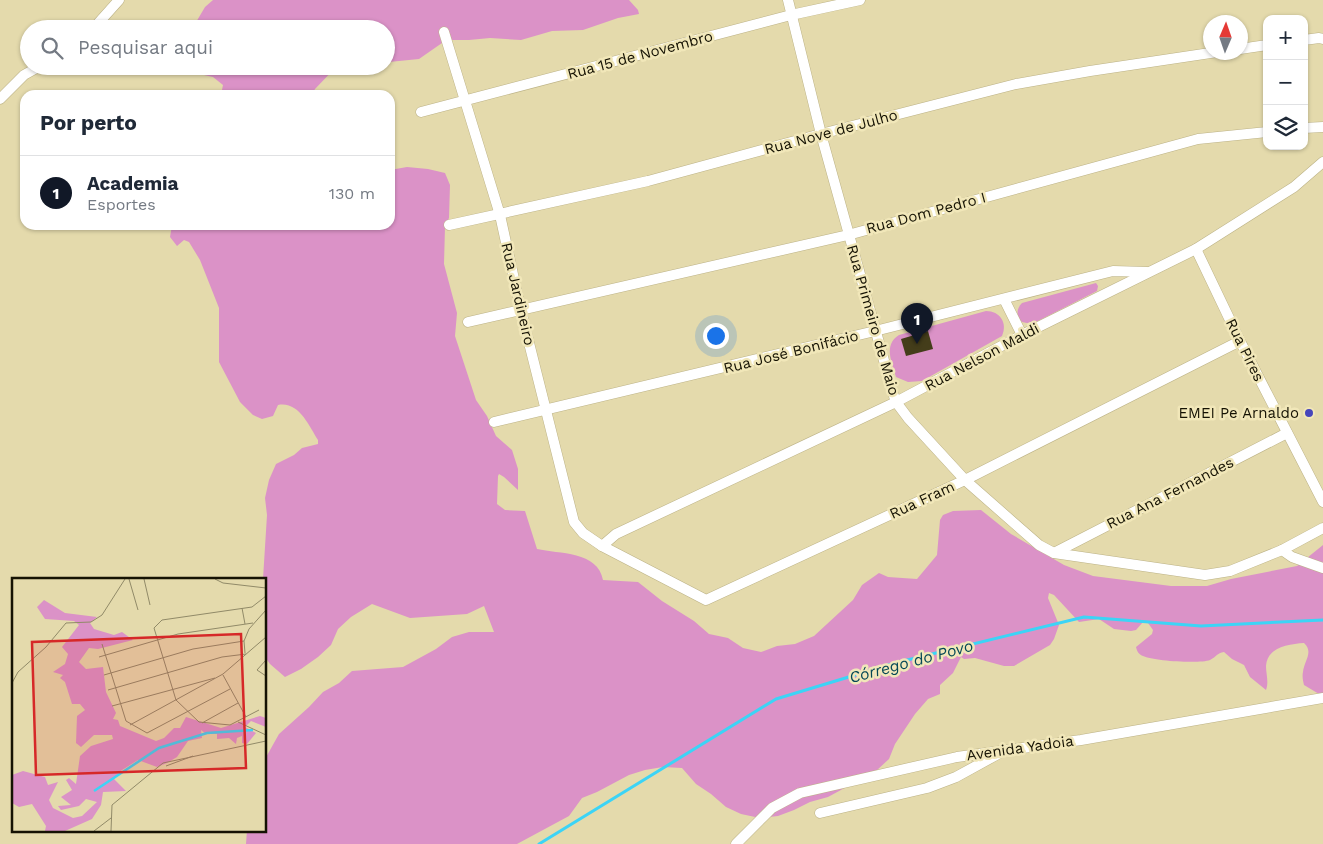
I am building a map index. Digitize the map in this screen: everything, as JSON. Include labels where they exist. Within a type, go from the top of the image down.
[{"type":"street","points":[[101,20],[119,0]]},
{"type":"street","name":"Rua Primeiro de Maio","points":[[788,0],[848,235],[896,402],[908,418],[966,480],[1039,545],[1054,553],[1205,575],[1230,571],[1282,550],[1323,528]]},
{"type":"street","name":"Rua 15 de Novembro","points":[[422,112],[791,15],[860,0]]},
{"type":"street","name":"Rua Jardineiro","points":[[444,32],[500,215],[521,311],[574,522],[583,534],[602,546]]},
{"type":"street","points":[[1308,40],[1323,39]]},
{"type":"street","points":[[1248,48],[1263,46]]},
{"type":"street","name":"Rua Nove de Julho","points":[[449,225],[648,181],[1016,84],[1203,54]]},
{"type":"street","points":[[0,98],[24,75]]},
{"type":"street","points":[[1308,128],[1323,126]]},
{"type":"street","name":"Rua Dom Pedro I","points":[[468,322],[848,235],[1198,139],[1263,132]]},
{"type":"street","name":"Rua Nelson Maldi","points":[[602,546],[616,534],[896,402],[1022,335],[1196,249],[1294,187],[1323,162]]},
{"type":"street","name":"Rua Pires","points":[[1196,249],[1240,341],[1323,502]]},
{"type":"street","name":"Rua José Bonifácio","points":[[494,422],[547,411],[875,331],[1113,270],[1147,272]]},
{"type":"street","points":[[1004,299],[1022,335]]},
{"type":"street","name":"Rua Fram","points":[[602,546],[706,600],[966,480],[1240,341]]},
{"type":"street","name":"Rua Ana Fernandes","points":[[1054,553],[1287,433]]},
{"type":"street","points":[[1282,550],[1292,557],[1323,568]]},
{"type":"street","name":"Avenida Yadoia","points":[[736,844],[772,808],[800,793],[957,757],[1156,728],[1323,698]]},
{"type":"street","points":[[820,813],[927,788],[956,777],[1003,751]]},
{"type":"shaded area","points":[[213,0],[629,0],[638,10],[639,14],[618,18],[583,30],[552,31],[521,40],[490,38],[451,40],[442,43],[419,59],[395,61],[395,20],[197,20],[205,7]]},
{"type":"shaded area","points":[[204,75],[328,75],[314,90],[222,90],[223,85],[213,77]]},
{"type":"shaded area","points":[[407,167],[445,173],[450,185],[449,218],[445,227],[444,264],[457,313],[455,336],[476,400],[487,416],[496,436],[512,450],[518,469],[518,490],[499,474],[497,504],[505,510],[525,511],[537,549],[566,553],[586,559],[600,571],[603,580],[638,582],[662,601],[694,621],[709,634],[728,638],[743,648],[761,652],[777,646],[795,644],[814,636],[853,600],[862,585],[879,573],[888,577],[917,579],[937,555],[940,520],[943,515],[953,511],[981,510],[1011,534],[1064,565],[1093,576],[1171,586],[1207,586],[1231,579],[1297,566],[1323,545],[1323,694],[1319,694],[1304,685],[1303,674],[1308,650],[1304,643],[1280,648],[1270,655],[1266,666],[1266,690],[1250,677],[1244,665],[1232,659],[1224,652],[1210,660],[1197,662],[1166,661],[1143,656],[1136,647],[1152,634],[1153,630],[1148,623],[1143,622],[1136,630],[1131,631],[1114,629],[1099,619],[1079,622],[1054,595],[1049,593],[1048,598],[1059,625],[1050,645],[1014,666],[1004,666],[975,658],[964,659],[961,657],[953,673],[940,685],[940,694],[928,699],[915,714],[895,744],[889,759],[876,771],[828,797],[810,802],[778,816],[760,818],[741,814],[726,807],[696,784],[682,768],[663,767],[629,775],[582,798],[569,816],[517,844],[246,844],[247,832],[266,832],[266,757],[279,734],[323,692],[339,683],[352,671],[403,667],[436,649],[452,637],[469,632],[494,632],[484,606],[467,614],[410,618],[372,604],[351,617],[338,629],[331,645],[301,669],[285,677],[270,664],[266,658],[266,578],[263,578],[267,515],[265,498],[269,480],[276,464],[294,455],[302,448],[318,444],[318,440],[307,422],[292,407],[278,405],[273,416],[262,419],[253,415],[240,402],[219,362],[219,308],[200,260],[189,242],[184,240],[177,246],[170,237],[171,230],[395,230],[395,169]]},
{"type":"shaded area","points":[[1096,283],[1098,286],[1097,291],[1032,324],[1022,322],[1018,315],[1018,310],[1022,303]]},
{"type":"shaded area","points":[[986,311],[999,315],[1002,319],[1004,331],[1002,336],[922,381],[908,382],[896,377],[890,349],[894,339],[899,335]]},
{"type":"building","points":[[928,331],[933,349],[906,356],[901,339]]},
{"type":"waterway","name":"Córrego do Povo","points":[[539,844],[776,699],[895,663],[1084,617],[1201,626],[1323,620]]},
{"type":"place","name":"Academia","points":[[917,344]]},
{"type":"place","name":"EMEI Pe Arnaldo","points":[[1309,413]]}]
